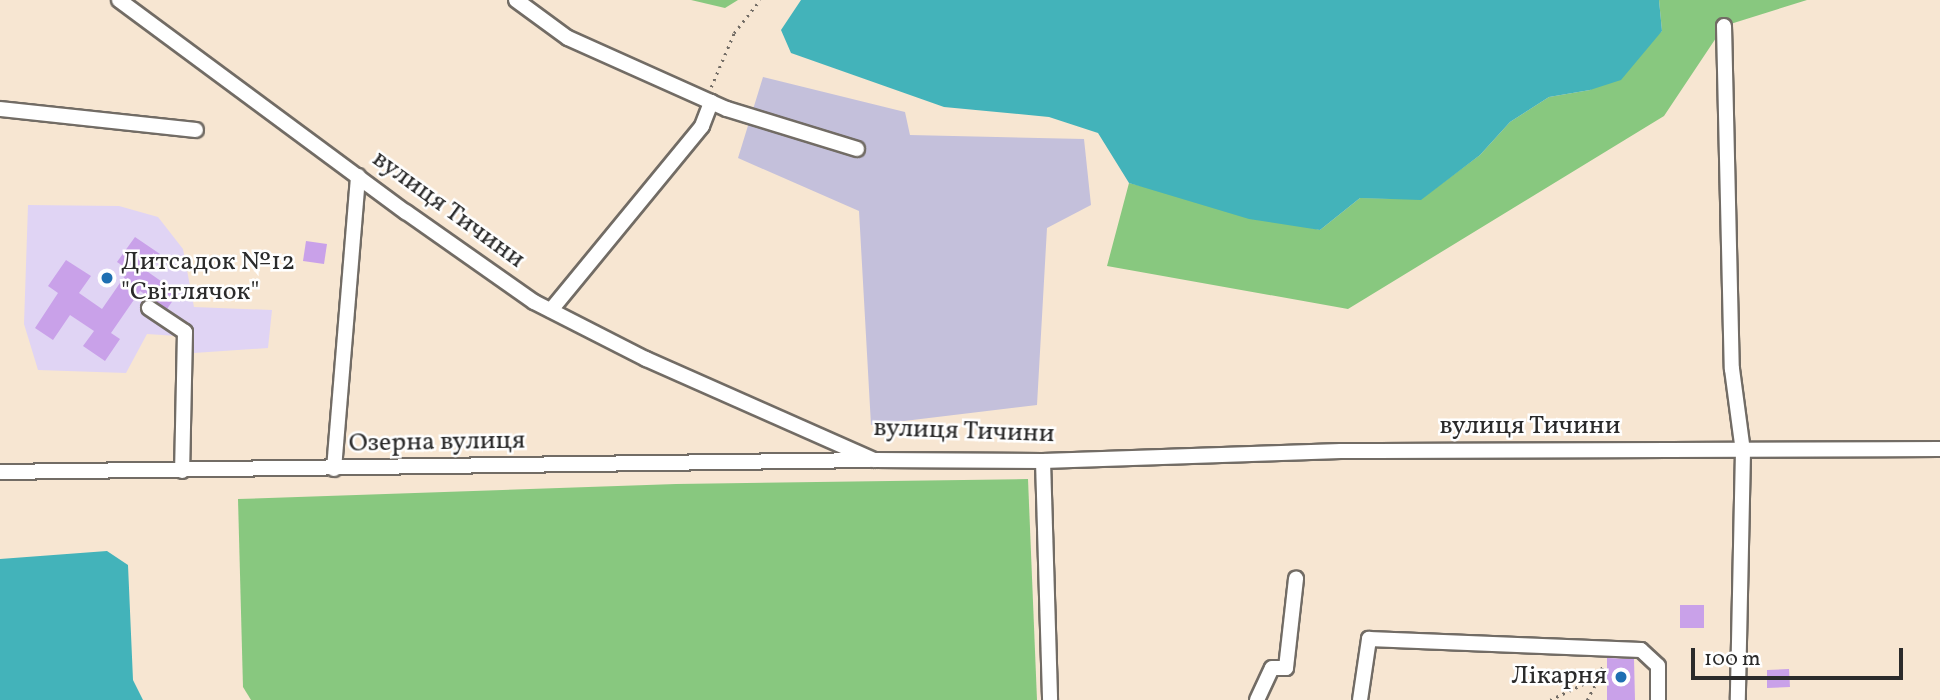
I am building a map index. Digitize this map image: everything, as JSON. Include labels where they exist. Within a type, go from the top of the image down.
[{"type":"street","name":"вулиця Тичини","points":[[119,0],[358,176],[551,310],[646,359],[874,460],[1043,461],[1341,451],[1940,449]]},
{"type":"street","points":[[516,0],[568,38],[712,102],[858,149]]},
{"type":"street","points":[[1724,26],[1732,369],[1743,451],[1738,700]]},
{"type":"street","points":[[551,310],[702,126],[712,102]]},
{"type":"street","points":[[0,109],[196,130]]},
{"type":"street","points":[[334,469],[358,176]]},
{"type":"street","points":[[149,308],[185,332],[182,471]]},
{"type":"street","name":"Озерна вулиця","points":[[0,472],[874,460]]},
{"type":"street","points":[[1043,461],[1050,700]]},
{"type":"street","points":[[1257,700],[1272,667],[1286,668],[1296,579]]},
{"type":"street","points":[[1360,700],[1369,639],[1606,646],[1641,650],[1658,666],[1658,700]]},
{"type":"path","points":[[712,102],[710,84],[734,33],[760,0]]},
{"type":"path","points":[[1587,700],[1600,676],[1606,646]]},
{"type":"path","points":[[1550,700],[1600,676]]},
{"type":"shaded area","points":[[763,77],[905,112],[910,135],[1084,139],[1091,205],[1047,228],[1037,405],[871,425],[859,211],[738,158]]},
{"type":"shaded area","name":"Дитсадок №12 \"Світлячок\"","points":[[28,205],[119,206],[158,217],[183,249],[194,307],[272,310],[268,348],[179,354],[177,336],[147,334],[126,373],[38,370],[24,324]]},
{"type":"green space","points":[[691,0],[738,0],[725,8]]},
{"type":"green space","points":[[1659,0],[1807,0],[1724,26],[1664,116],[1348,309],[1107,266],[1129,183],[1320,230],[1360,198],[1421,199],[1480,155],[1510,122],[1549,97],[1590,90],[1662,31]]},
{"type":"green space","points":[[1028,479],[1037,700],[251,700],[243,687],[238,499],[676,484]]},
{"type":"water","points":[[801,0],[1659,0],[1662,31],[1621,80],[1590,90],[1549,97],[1510,122],[1480,155],[1421,200],[1360,198],[1320,230],[1249,219],[1129,183],[1098,133],[1049,117],[944,107],[791,53],[781,30]]},
{"type":"water","points":[[107,551],[128,565],[133,680],[143,700],[0,700],[0,559]]},
{"type":"building","points":[[135,237],[160,254],[148,272],[178,293],[167,309],[140,291],[111,333],[120,339],[105,361],[83,346],[94,331],[70,315],[53,340],[35,328],[58,293],[48,286],[66,260],[91,276],[79,293],[102,309],[129,270],[117,262]]},
{"type":"building","points":[[306,241],[327,244],[324,264],[303,261]]},
{"type":"building","points":[[1680,605],[1704,605],[1704,628],[1680,628]]},
{"type":"building","name":"Лікарня","points":[[1607,658],[1634,659],[1635,700],[1607,700]]},
{"type":"building","points":[[1789,669],[1790,687],[1767,688],[1767,670]]},
{"type":"place","name":"Дитсадок №12 \"Світлячок\"","points":[[107,278]]},
{"type":"place","name":"Лікарня","points":[[1621,677]]}]
